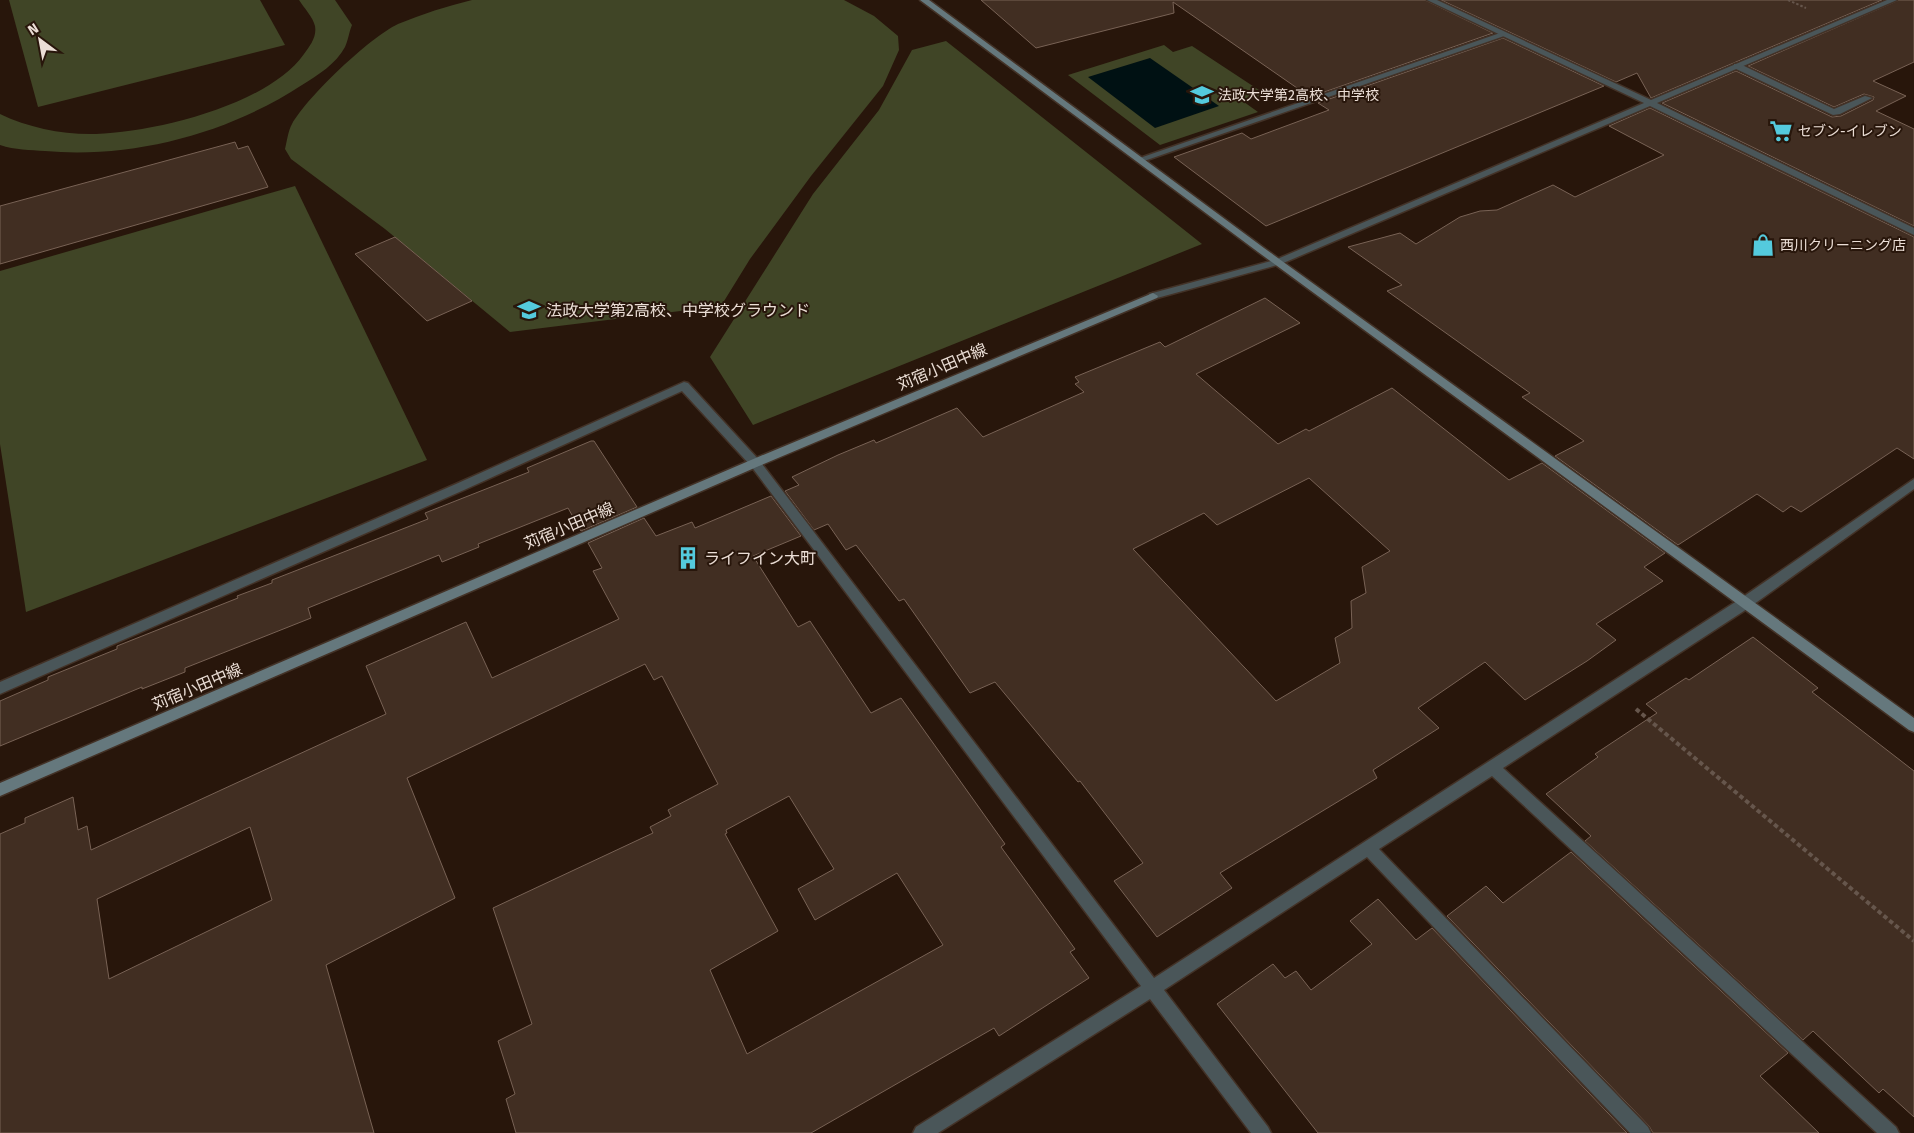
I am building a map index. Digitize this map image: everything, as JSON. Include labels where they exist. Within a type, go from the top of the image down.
[{"type":"street","points":[[924,0],[1278,262],[1914,726]]},
{"type":"street","points":[[1431,0],[1650,103],[1914,232]]},
{"type":"street","points":[[1278,262],[1893,0]]},
{"type":"street","points":[[1141,160],[1503,35]]},
{"type":"street","points":[[1737,66],[1833,112],[1868,98]]},
{"type":"street","name":"苅宿小田中線","points":[[0,790],[755,464],[1153,296],[1278,262]]},
{"type":"street","points":[[0,688],[451,491],[684,386],[755,464],[960,732],[1262,1133]]},
{"type":"street","points":[[922,1133],[1152,989],[1745,603],[1910,491]]},
{"type":"street","points":[[1492,767],[1890,1133]]},
{"type":"street","points":[[1368,848],[1642,1133]]},
{"type":"path","points":[[1612,689],[1914,941]]},
{"type":"green space","points":[[9,0],[260,0],[285,45],[38,107]]},
{"type":"green space","points":[[299,0],[335,0],[352,25],[345,47],[332,64],[274,102],[212,129],[146,146],[112,151],[78,152],[17,149],[0,145],[0,114],[47,130],[96,134],[121,132],[149,128],[209,112],[265,88],[287,72],[304,54],[314,38],[314,23]]},
{"type":"green space","points":[[472,0],[844,0],[874,16],[898,36],[899,50],[883,86],[811,176],[750,259],[721,306],[510,332],[385,229],[291,159],[285,149],[291,127],[300,112],[340,69],[371,42],[398,24],[435,10]]},
{"type":"green space","points":[[946,41],[1202,244],[753,425],[710,357],[813,194],[879,110],[912,50]]},
{"type":"green space","points":[[1164,45],[1173,52],[1192,46],[1265,94],[1244,102],[1258,112],[1160,145],[1068,75]]},
{"type":"green space","points":[[295,186],[427,460],[26,612],[0,444],[0,271]]},
{"type":"shaded area","points":[[1150,58],[1219,106],[1155,128],[1088,77]]},
{"type":"building","points":[[981,0],[1425,0],[1493,33],[1310,97],[1173,2],[1174,13],[1036,48]]},
{"type":"building","points":[[1441,0],[1882,0],[1651,98],[1637,73],[1616,82]]},
{"type":"building","points":[[1899,0],[1914,0],[1914,62],[1873,81],[1906,96],[1876,111],[1914,129],[1914,226],[1662,103],[1736,71],[1832,117],[1841,116],[1873,100],[1874,97],[1864,94],[1834,107],[1748,66]]},
{"type":"building","points":[[1503,38],[1604,86],[1266,226],[1174,157],[1242,133],[1251,139],[1329,110],[1318,103]]},
{"type":"building","points":[[1650,108],[1914,237],[1914,459],[1897,448],[1801,512],[1791,506],[1783,512],[1757,494],[1678,545],[1555,456],[1584,441],[1522,397],[1530,393],[1387,291],[1402,285],[1348,247],[1400,233],[1416,244],[1460,217],[1480,211],[1497,210],[1553,185],[1575,197],[1664,155],[1609,126]]},
{"type":"building","points":[[235,142],[238,149],[248,146],[268,187],[0,264],[0,206]]},
{"type":"building","points":[[395,237],[472,301],[427,321],[355,254]]},
{"type":"building","points":[[1265,298],[1300,323],[1196,374],[1278,444],[1306,429],[1309,431],[1392,388],[1509,480],[1542,463],[1665,553],[1644,567],[1663,581],[1596,624],[1616,640],[1587,661],[1525,700],[1485,662],[1418,708],[1439,728],[1373,770],[1377,778],[1220,873],[1232,888],[1157,937],[1114,881],[1143,863],[1080,781],[1078,782],[995,682],[970,693],[904,599],[899,601],[856,545],[846,550],[828,524],[814,530],[785,491],[799,485],[792,477],[838,455],[874,440],[876,443],[957,408],[983,437],[1084,392],[1075,384],[1079,382],[1075,377],[1160,342],[1165,347]],"holes":[[[1309,478],[1390,551],[1362,567],[1366,593],[1351,601],[1352,628],[1335,638],[1340,663],[1276,701],[1133,549],[1204,513],[1217,525]]]},
{"type":"building","points":[[594,441],[637,507],[581,531],[568,508],[478,544],[479,547],[442,562],[439,555],[308,608],[311,618],[185,668],[185,672],[142,689],[142,687],[0,746],[0,701],[48,680],[48,677],[117,649],[117,646],[272,583],[272,580],[428,519],[425,513],[529,472],[527,468]]},
{"type":"building","points":[[771,496],[801,536],[753,556],[798,627],[810,621],[871,713],[901,698],[1005,844],[1001,847],[1075,949],[1070,952],[1089,978],[999,1036],[994,1028],[811,1133],[516,1133],[506,1099],[515,1094],[498,1041],[532,1024],[493,908],[653,833],[650,827],[671,816],[668,810],[718,784],[662,676],[654,680],[645,664],[407,778],[455,898],[326,965],[374,1133],[0,1133],[0,834],[25,823],[25,818],[73,797],[78,830],[87,826],[91,850],[386,714],[366,666],[466,622],[492,678],[619,619],[593,571],[602,568],[588,543],[644,518],[656,536],[692,522],[695,528]],"holes":[[[789,796],[834,869],[798,889],[815,920],[897,873],[943,945],[747,1054],[710,970],[778,931],[725,834],[727,833],[726,830]],[[250,827],[272,900],[109,979],[97,899]]]},
{"type":"building","points":[[1753,637],[1818,688],[1812,692],[1914,771],[1914,1117],[1883,1089],[1879,1093],[1813,1031],[1803,1040],[1585,841],[1591,836],[1546,794],[1598,757],[1595,754],[1657,713],[1646,704],[1686,678],[1689,680]]},
{"type":"building","points":[[1571,852],[1788,1053],[1760,1076],[1819,1133],[1653,1133],[1649,1126],[1447,916],[1486,886],[1503,903]]},
{"type":"building","points":[[1378,899],[1416,940],[1432,928],[1627,1133],[1318,1133],[1217,1004],[1273,964],[1285,978],[1296,971],[1311,990],[1372,944],[1350,921]]},
{"type":"place","name":"法政大学第2高校、中学校","points":[[1202,95]]},
{"type":"place","name":"セブン-イレブン","points":[[1781,131]]},
{"type":"place","name":"西川クリーニング店","points":[[1763,245]]},
{"type":"place","name":"法政大学第2高校、中学校グラウンド","points":[[529,310]]},
{"type":"place","name":"ライフイン大町","points":[[688,558]]}]
